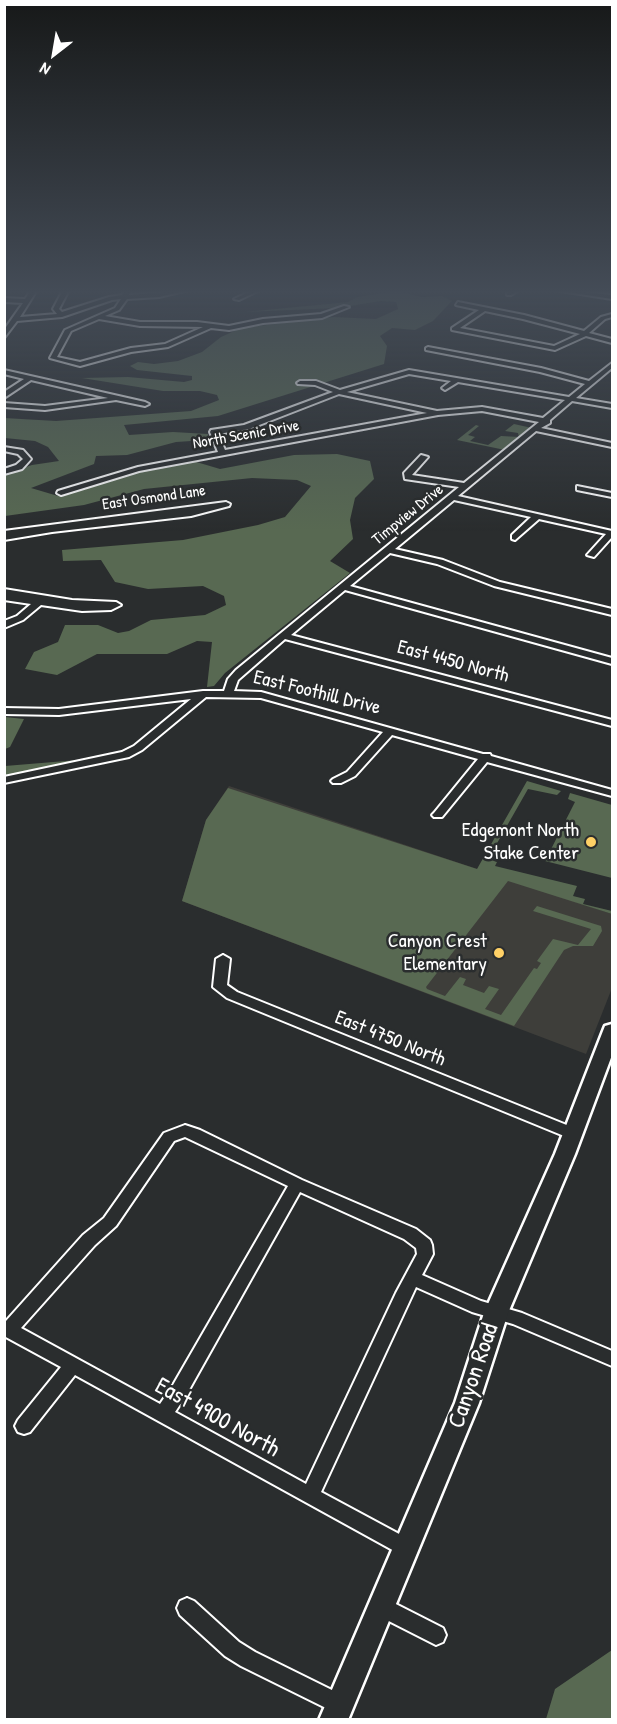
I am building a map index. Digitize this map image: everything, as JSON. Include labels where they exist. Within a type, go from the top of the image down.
[{"type":"main road","name":"Canyon Road","points":[[336,1712],[467,1403],[496,1313],[574,1134],[611,1039]]},
{"type":"street","points":[[543,370],[590,383]]},
{"type":"street","name":"Timpview Drive","points":[[228,693],[236,675],[547,422],[606,370]]},
{"type":"street","points":[[222,452],[214,432],[246,427],[338,392],[418,371],[612,406]]},
{"type":"street","points":[[4,372],[145,404]]},
{"type":"street","points":[[4,396],[30,378]]},
{"type":"street","points":[[445,388],[458,379]]},
{"type":"street","points":[[300,383],[316,383],[338,392],[438,413],[482,409],[547,422]]},
{"type":"street","points":[[4,405],[45,408],[117,398]]},
{"type":"street","name":"North Scenic Drive","points":[[61,493],[138,469],[438,413]]},
{"type":"street","points":[[537,429],[612,445]]},
{"type":"street","points":[[4,449],[20,452],[27,459],[19,467],[4,472]]},
{"type":"street","points":[[424,457],[408,473],[412,479],[467,486]]},
{"type":"street","points":[[580,488],[612,495]]},
{"type":"street","points":[[453,497],[612,533]]},
{"type":"street","name":"East Osmond Lane","points":[[226,504],[191,514],[5,536],[226,504]]},
{"type":"street","points":[[514,537],[537,516]]},
{"type":"street","points":[[591,555],[612,533]]},
{"type":"street","points":[[389,550],[440,562],[497,584],[612,612]]},
{"type":"street","points":[[343,587],[612,661]]},
{"type":"street","points":[[4,592],[36,600],[82,608],[111,607],[116,604],[36,600],[4,597]]},
{"type":"street","points":[[4,620],[36,600]]},
{"type":"street","points":[[4,625],[20,618],[36,600]]},
{"type":"street","name":"East 4450 North","points":[[284,636],[612,723]]},
{"type":"street","name":"East Foothill Drive","points":[[4,711],[59,712],[204,694],[228,693],[278,699],[612,793]]},
{"type":"street","points":[[4,780],[125,755],[138,748],[204,694]]},
{"type":"street","points":[[337,781],[351,774],[391,730]]},
{"type":"street","points":[[438,815],[486,756]]},
{"type":"street","name":"East 4750 North","points":[[223,959],[220,987],[232,995],[574,1134]]},
{"type":"street","points":[[7,1328],[89,1240],[110,1222],[169,1137],[176,1133],[195,1134],[297,1185],[410,1234],[424,1245],[425,1254],[414,1279],[404,1293],[310,1496]]},
{"type":"street","points":[[162,1415],[179,1391],[297,1185]]},
{"type":"street","points":[[414,1279],[496,1313],[516,1318],[612,1359]]},
{"type":"street","name":"East 4900 North","points":[[7,1328],[72,1366],[407,1549]]},
{"type":"street","points":[[24,1426],[72,1366]]},
{"type":"street","points":[[382,1607],[436,1635]]},
{"type":"street","points":[[187,1608],[232,1649],[336,1712]]},
{"type":"shaded area","points":[[229,786],[612,914],[612,988],[586,1054],[182,901],[206,820]]},
{"type":"green space","points":[[141,370],[363,370],[218,416],[124,425],[129,435],[173,432],[208,434],[207,440],[176,442],[127,455],[96,456],[94,464],[31,488],[58,496],[145,470],[193,461],[220,469],[294,455],[337,454],[370,461],[374,479],[355,498],[350,520],[353,539],[330,561],[350,573],[225,673],[214,686],[207,687],[212,642],[197,641],[167,654],[97,654],[57,675],[25,669],[34,652],[58,642],[65,625],[98,625],[118,633],[129,631],[151,620],[205,615],[226,605],[224,596],[203,586],[148,589],[115,582],[101,560],[63,561],[62,550],[183,540],[258,525],[285,517],[311,486],[297,480],[252,478],[144,489],[84,505],[5,516],[5,474],[32,465],[59,461],[48,447],[35,441],[5,438],[4,418],[56,421],[191,411],[219,400],[217,395],[200,391],[163,391],[82,378],[128,377],[184,382],[192,380],[192,376]]},
{"type":"green space","points":[[514,424],[532,428],[505,450],[457,440],[476,425],[479,426],[468,435],[475,437],[470,441],[488,445],[501,436],[519,437],[518,433],[505,431]]},
{"type":"green space","points":[[5,717],[24,719],[10,747],[5,749]]},
{"type":"green space","points":[[114,757],[5,777],[5,766]]},
{"type":"green space","points":[[527,781],[561,791],[557,795],[528,789],[488,859],[497,862],[495,866],[577,886],[573,896],[585,899],[583,904],[612,911],[612,914],[508,881],[426,987],[427,989],[445,996],[460,977],[466,979],[463,985],[484,993],[489,986],[499,989],[485,1009],[501,1015],[534,968],[537,969],[541,963],[537,961],[553,939],[578,945],[591,929],[533,911],[537,906],[601,926],[602,931],[593,946],[573,946],[564,950],[514,1026],[182,901],[206,820],[228,788],[477,869]]},
{"type":"green space","points":[[570,793],[612,805],[612,878],[545,861],[575,802],[568,799]]},
{"type":"green space","points":[[612,1650],[612,1719],[546,1719],[555,1689]]},
{"type":"place","name":"Edgemont North Stake Center","points":[[591,842]]},
{"type":"place","name":"Canyon Crest Elementary","points":[[499,953]]}]
